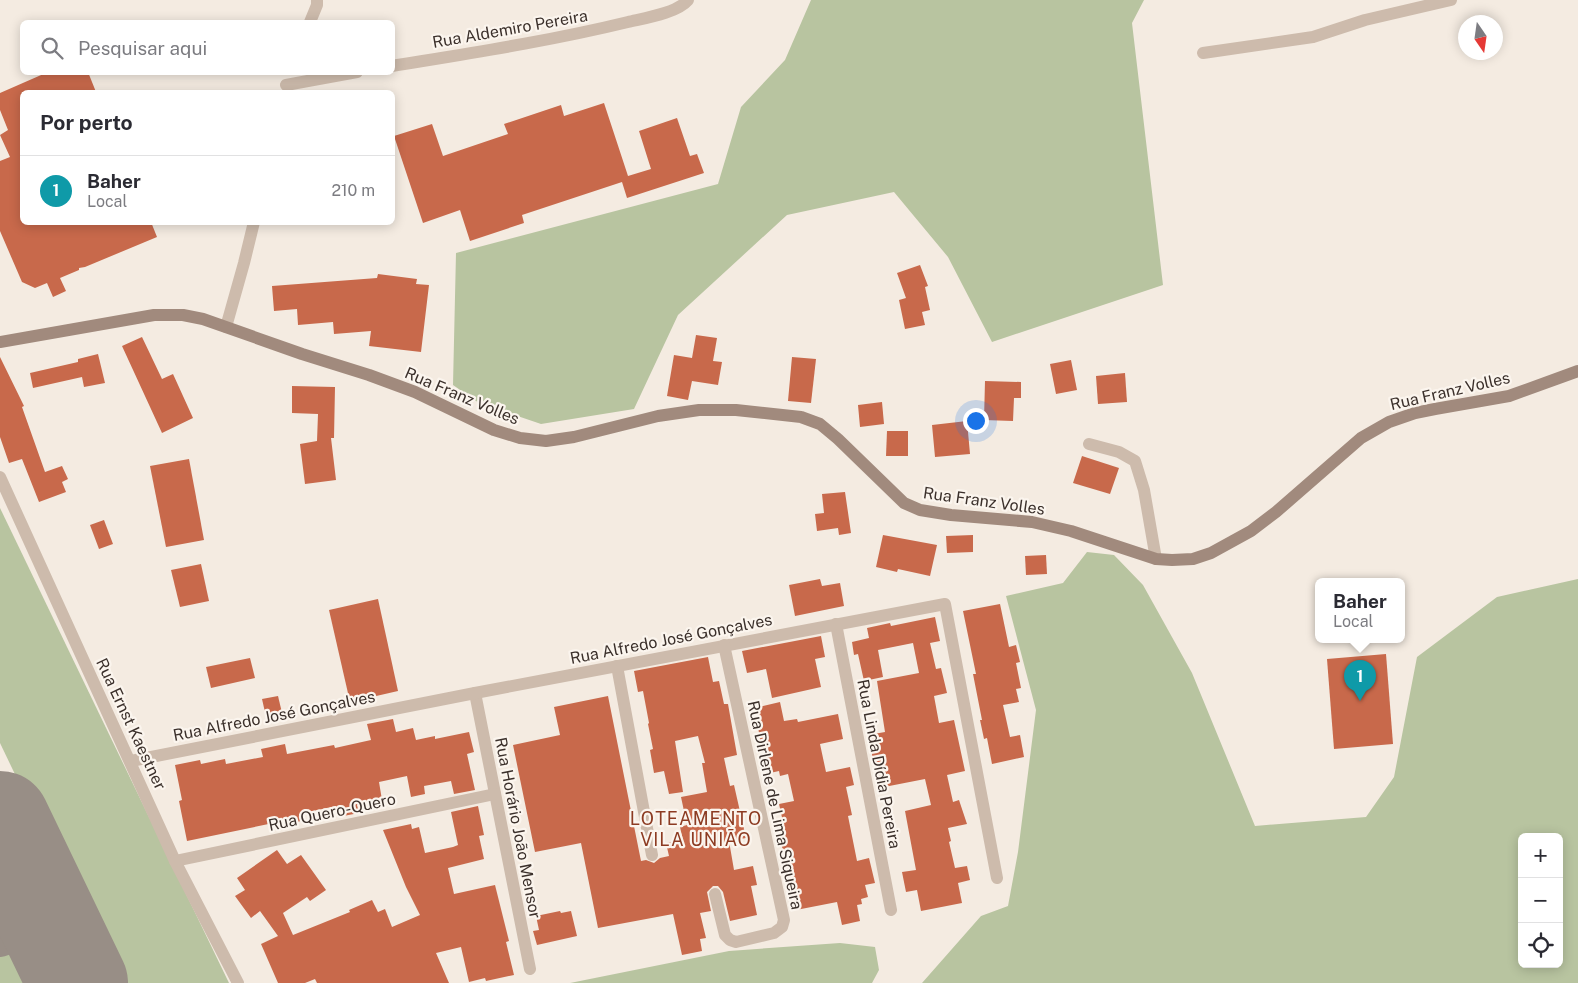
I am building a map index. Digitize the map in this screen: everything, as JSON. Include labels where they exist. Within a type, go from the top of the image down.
[{"type":"street","points":[[311,20],[317,0]]},
{"type":"street","name":"Rua Aldemiro Pereira","points":[[395,65],[574,35],[662,14],[685,4],[688,0]]},
{"type":"street","points":[[1203,53],[1313,37],[1365,20],[1451,0]]},
{"type":"street","points":[[287,83],[338,75]]},
{"type":"street","points":[[226,327],[253,225]]},
{"type":"street","name":"Rua Franz Volles","points":[[0,342],[154,315],[183,315],[203,319],[302,354],[369,375],[415,392],[494,430],[520,438],[546,440],[574,437],[658,416],[698,410],[736,410],[801,417],[820,424],[904,503],[920,510],[951,515],[1032,522],[1071,531],[1156,559],[1193,559],[1211,553],[1228,544],[1276,512],[1361,438],[1389,422],[1428,410],[1508,396],[1578,371]]},
{"type":"street","points":[[1089,444],[1119,452],[1135,460],[1144,490],[1156,559]]},
{"type":"street","name":"Rua Ernst Kaestner","points":[[0,477],[175,861],[238,983]]},
{"type":"street","name":"Rua Alfredo José Gonçalves","points":[[131,761],[724,645],[946,604],[997,878]]},
{"type":"street","name":"Rua Linda Dídia Pereira","points":[[836,624],[890,910]]},
{"type":"street","name":"Rua Dirlene de Lima Siqueira","points":[[715,894],[725,936],[730,940],[736,942],[774,933],[782,927],[784,920],[724,645]]},
{"type":"street","points":[[616,666],[652,855]]},
{"type":"street","name":"Rua Horário João Mensor","points":[[475,693],[530,969]]},
{"type":"street","name":"Rua Quero-Quero","points":[[175,861],[495,794]]},
{"type":"green space","points":[[811,0],[1144,0],[1132,23],[1163,285],[992,342],[948,257],[894,192],[787,215],[678,315],[634,409],[541,424],[479,403],[453,385],[456,253],[718,184],[741,107],[785,60]]},
{"type":"green space","points":[[0,508],[229,983],[115,983],[0,743]]},
{"type":"green space","points":[[1087,552],[1114,555],[1143,585],[1192,673],[1255,826],[1366,817],[1394,777],[1417,657],[1497,597],[1578,579],[1578,983],[922,983],[981,916],[1008,906],[1018,852],[1036,710],[1006,596],[1063,583]]},
{"type":"green space","points":[[840,943],[875,947],[879,970],[872,983],[570,983],[729,951]]},
{"type":"green space","points":[[12,950],[26,954],[40,983],[0,983],[0,954]]},
{"type":"building","points":[[41,75],[89,75],[95,90],[20,90],[20,225],[152,225],[157,237],[79,268],[79,270],[60,278],[66,291],[53,297],[47,283],[35,288],[22,282],[0,231],[0,161],[10,157],[0,135],[8,130],[0,110],[0,93]]},
{"type":"building","points":[[604,103],[628,176],[651,169],[639,131],[677,118],[690,156],[697,154],[704,173],[627,198],[622,182],[522,215],[524,223],[470,241],[460,210],[423,223],[395,136],[432,124],[443,156],[508,134],[504,124],[561,105],[564,116]]},
{"type":"building","points":[[920,265],[928,286],[925,287],[930,310],[922,312],[925,325],[905,329],[899,300],[906,298],[897,273]]},
{"type":"building","points":[[378,274],[417,279],[416,284],[429,285],[421,352],[369,346],[371,331],[334,334],[333,322],[298,325],[297,309],[274,311],[272,286],[377,278]]},
{"type":"building","points":[[696,335],[717,338],[713,361],[722,362],[718,385],[692,381],[688,400],[667,396],[674,355],[692,358]]},
{"type":"building","points":[[142,337],[162,379],[173,374],[193,418],[162,433],[122,346]]},
{"type":"building","points":[[98,354],[105,383],[84,387],[82,377],[33,388],[30,373],[78,362],[78,359]]},
{"type":"building","points":[[0,357],[24,406],[22,407],[45,472],[62,466],[68,479],[62,482],[66,492],[39,502],[22,459],[9,463],[0,437]]},
{"type":"building","points":[[792,357],[816,359],[811,403],[788,401]]},
{"type":"building","points":[[1071,360],[1077,390],[1056,394],[1050,364]]},
{"type":"building","points":[[1125,373],[1127,402],[1098,404],[1096,376]]},
{"type":"building","points":[[985,381],[1021,382],[1021,398],[1014,398],[1013,421],[984,420]]},
{"type":"building","points":[[292,386],[335,387],[334,438],[331,438],[336,480],[305,484],[300,444],[317,441],[318,414],[292,413]]},
{"type":"building","points":[[882,402],[884,424],[860,427],[858,405]]},
{"type":"building","points":[[967,421],[970,454],[935,457],[932,425]]},
{"type":"building","points":[[887,431],[908,431],[908,456],[886,456]]},
{"type":"building","points":[[1082,456],[1119,468],[1110,494],[1073,483]]},
{"type":"building","points":[[189,459],[204,540],[166,547],[150,466]]},
{"type":"building","points":[[845,492],[851,533],[839,535],[838,528],[817,531],[815,514],[824,513],[822,494]]},
{"type":"building","points":[[104,520],[113,544],[99,549],[90,525]]},
{"type":"building","points":[[883,535],[937,545],[930,576],[898,569],[897,572],[876,567]]},
{"type":"building","points":[[973,535],[973,552],[947,553],[946,536]]},
{"type":"building","points":[[1046,555],[1047,574],[1026,575],[1025,556]]},
{"type":"building","points":[[201,564],[209,601],[180,607],[171,570]]},
{"type":"building","points":[[820,579],[822,586],[840,583],[844,606],[795,616],[789,585]]},
{"type":"building","points":[[378,599],[398,691],[350,702],[329,610]]},
{"type":"building","points":[[1000,604],[1009,647],[1016,645],[1020,662],[1016,663],[1021,688],[1016,689],[1019,702],[1003,705],[1010,737],[1020,735],[1024,757],[992,764],[987,738],[984,739],[980,720],[982,720],[973,674],[976,674],[963,611]]},
{"type":"building","points":[[935,617],[940,641],[930,643],[936,669],[941,668],[947,693],[934,696],[939,723],[954,720],[965,771],[947,775],[953,802],[959,800],[967,824],[948,828],[951,841],[949,842],[955,868],[967,866],[970,880],[958,883],[962,903],[921,911],[917,890],[906,892],[902,872],[916,870],[905,811],[931,805],[925,779],[879,788],[868,735],[885,732],[877,681],[919,673],[913,643],[878,650],[883,677],[864,681],[858,654],[854,655],[852,642],[869,638],[867,628],[890,623],[891,626]]},
{"type":"building","points":[[821,636],[825,657],[815,659],[821,687],[772,698],[766,669],[747,673],[742,651]]},
{"type":"building","points":[[1386,654],[1393,744],[1334,749],[1327,659]]},
{"type":"building","points":[[708,657],[713,682],[719,681],[724,704],[728,704],[737,755],[724,758],[730,786],[734,785],[746,838],[729,841],[734,870],[753,866],[757,885],[751,886],[757,915],[730,921],[723,892],[718,886],[713,886],[707,892],[711,911],[700,913],[706,938],[700,939],[702,951],[682,955],[673,914],[598,928],[581,843],[535,852],[513,745],[560,735],[554,707],[608,696],[641,861],[646,860],[654,863],[660,858],[669,856],[666,843],[683,840],[680,827],[687,825],[681,797],[707,792],[702,763],[705,763],[698,736],[675,741],[683,792],[669,794],[664,771],[654,773],[650,750],[653,749],[643,691],[638,692],[634,671]]},
{"type":"building","points":[[250,658],[255,678],[211,688],[206,667]]},
{"type":"building","points":[[278,696],[283,717],[267,721],[262,699]]},
{"type":"building","points":[[780,702],[784,721],[797,719],[798,722],[838,714],[843,739],[820,744],[826,772],[850,767],[854,785],[846,787],[852,815],[848,816],[857,861],[869,858],[875,883],[865,885],[868,897],[861,899],[862,904],[857,905],[860,921],[842,925],[837,902],[796,910],[779,833],[785,831],[779,804],[794,801],[788,774],[780,776],[779,771],[770,773],[765,752],[762,752],[755,708]]},
{"type":"building","points":[[393,719],[396,732],[413,728],[416,740],[435,736],[435,739],[469,732],[474,752],[467,754],[475,790],[454,794],[451,781],[424,786],[425,794],[411,797],[407,776],[379,782],[382,800],[357,805],[359,813],[338,817],[336,806],[299,814],[301,821],[284,825],[283,821],[187,841],[179,801],[182,800],[175,765],[200,760],[201,764],[225,759],[226,764],[263,757],[261,749],[285,744],[287,754],[334,745],[335,748],[371,740],[367,724]]},
{"type":"building","points":[[478,806],[484,835],[479,836],[484,859],[448,868],[454,894],[495,885],[509,941],[506,942],[514,975],[486,981],[485,978],[469,982],[461,947],[436,953],[449,983],[317,983],[315,979],[305,983],[278,983],[261,944],[278,936],[260,911],[251,918],[235,896],[245,890],[237,878],[277,850],[287,864],[301,855],[326,890],[310,901],[307,897],[283,913],[293,935],[350,912],[349,910],[372,900],[378,912],[385,909],[392,927],[420,915],[406,887],[383,830],[411,824],[412,829],[419,827],[425,853],[453,847],[458,845],[451,812]]},
{"type":"building","points":[[560,911],[561,913],[571,911],[577,936],[537,945],[533,931],[539,930],[536,916]]},
{"type":"taxiway","points":[[0,937],[45,916]]},
{"type":"runway","points":[[0,821],[78,983]]},
{"type":"place","name":"Baher","points":[[1360,701]]},
{"type":"district","name":"LOTEAMENTO VILA UNIÃO","points":[[696,828]]}]
